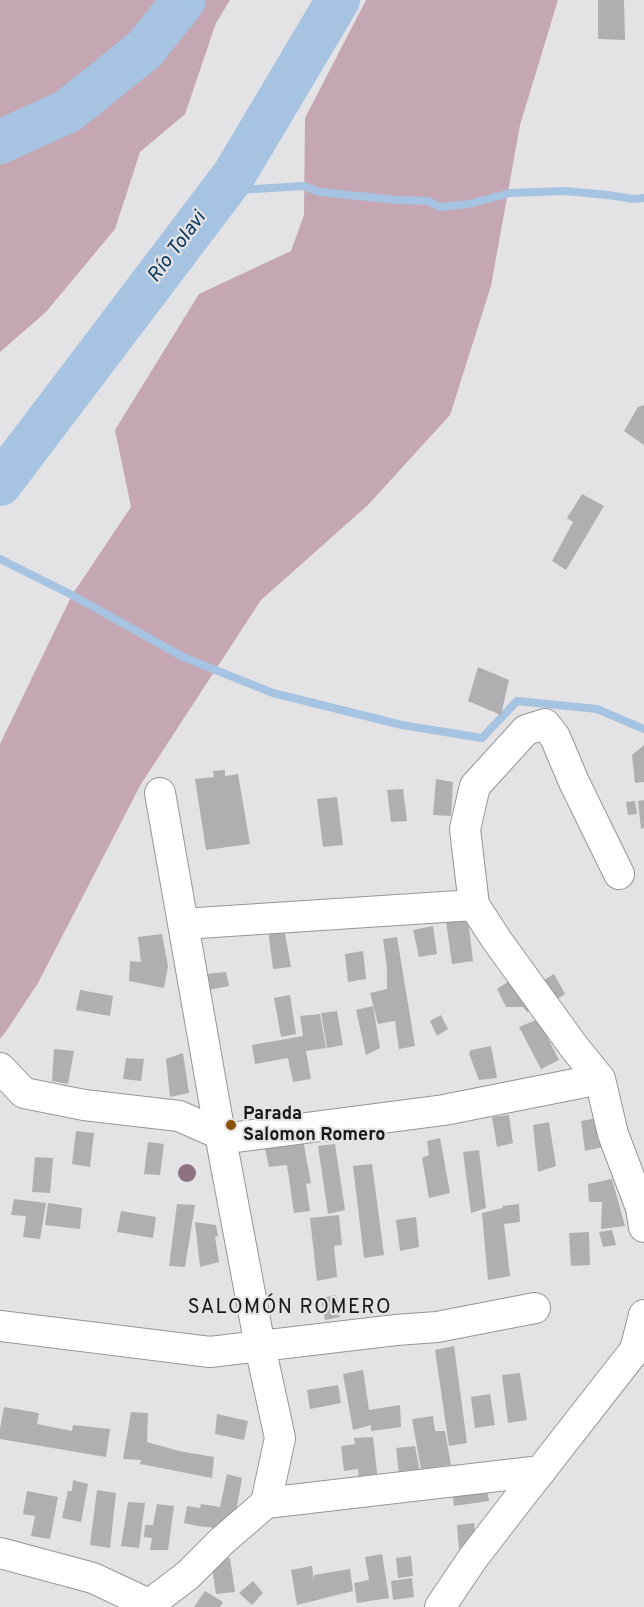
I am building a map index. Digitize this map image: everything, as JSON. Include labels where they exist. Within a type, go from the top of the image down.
[{"type":"street","points":[[619,874],[574,782],[555,736],[545,724],[526,730],[475,786],[465,829],[474,905],[495,939],[600,1079],[613,1134],[641,1208],[644,1227]]},
{"type":"street","points":[[160,793],[220,1134],[260,1346],[280,1438],[266,1503]]},
{"type":"street","points":[[183,924],[474,905]]},
{"type":"street","points":[[0,1068],[24,1093],[84,1105],[179,1116],[229,1138],[444,1110],[600,1079]]},
{"type":"street","points":[[0,1326],[210,1352],[437,1327],[535,1308]]},
{"type":"street","points":[[440,1607],[473,1558],[635,1350],[644,1315]]},
{"type":"street","points":[[0,1553],[93,1578],[150,1606],[188,1575],[222,1541],[266,1503],[541,1471]]},
{"type":"shaded area","points":[[0,0],[230,0],[216,23],[185,114],[140,152],[115,229],[46,312],[0,352]]},
{"type":"shaded area","points":[[366,0],[558,0],[520,125],[491,286],[450,415],[368,505],[261,600],[141,784],[38,983],[0,1039],[0,744],[72,595],[131,507],[115,430],[199,294],[291,251],[304,215],[305,118]]},
{"type":"building","points":[[598,0],[624,0],[625,40],[598,39]]},
{"type":"building","points":[[644,405],[644,445],[624,431],[638,407]]},
{"type":"building","points":[[582,494],[604,506],[566,570],[552,561],[573,522],[567,518]]},
{"type":"building","points":[[478,667],[509,680],[501,715],[468,701]]},
{"type":"building","points":[[644,745],[644,782],[635,783],[632,755]]},
{"type":"building","points":[[225,770],[225,776],[238,774],[250,844],[206,850],[195,779],[214,777],[213,771]]},
{"type":"building","points":[[436,779],[453,782],[451,816],[433,815]]},
{"type":"building","points":[[403,789],[407,821],[391,822],[387,790]]},
{"type":"building","points":[[337,797],[343,845],[323,847],[317,799]]},
{"type":"building","points":[[644,800],[644,828],[641,829],[638,801]]},
{"type":"building","points":[[635,801],[637,814],[628,815],[626,802]]},
{"type":"building","points":[[468,920],[473,961],[452,964],[446,921]]},
{"type":"building","points":[[433,926],[437,954],[419,957],[413,930]]},
{"type":"building","points":[[284,928],[291,967],[273,969],[268,930]]},
{"type":"building","points":[[162,934],[168,966],[164,988],[129,981],[130,961],[141,962],[138,937]]},
{"type":"building","points":[[397,937],[415,1046],[399,1049],[395,1021],[378,1024],[370,993],[387,989],[383,939]]},
{"type":"building","points":[[363,951],[366,979],[348,982],[345,954]]},
{"type":"building","points":[[226,972],[229,986],[208,990],[206,974]]},
{"type":"building","points":[[554,974],[565,994],[554,1001],[544,980]]},
{"type":"building","points":[[512,979],[533,1008],[527,1012],[523,1007],[506,1007],[497,989]]},
{"type":"building","points":[[80,990],[113,996],[110,1016],[76,1010]]},
{"type":"building","points":[[290,995],[296,1034],[281,1037],[274,998]]},
{"type":"building","points":[[373,1006],[380,1048],[366,1055],[356,1010]]},
{"type":"building","points":[[337,1011],[343,1045],[327,1048],[321,1013]]},
{"type":"building","points":[[320,1014],[326,1048],[306,1051],[311,1079],[293,1082],[288,1058],[255,1064],[252,1045],[303,1036],[300,1016]]},
{"type":"building","points":[[441,1015],[448,1029],[437,1036],[430,1021]]},
{"type":"building","points":[[538,1019],[559,1060],[541,1069],[519,1027]]},
{"type":"building","points":[[491,1046],[497,1078],[479,1080],[469,1054],[471,1050]]},
{"type":"building","points":[[54,1049],[74,1051],[68,1084],[52,1081]]},
{"type":"building","points":[[183,1053],[189,1093],[170,1097],[166,1059]]},
{"type":"building","points":[[126,1058],[144,1059],[141,1081],[123,1079]]},
{"type":"building","points":[[509,1115],[513,1143],[497,1147],[492,1117]]},
{"type":"building","points":[[598,1118],[602,1147],[585,1151],[581,1121]]},
{"type":"building","points":[[549,1122],[556,1166],[538,1172],[533,1125]]},
{"type":"building","points":[[76,1131],[94,1133],[90,1167],[72,1164]]},
{"type":"building","points":[[440,1138],[450,1193],[429,1198],[422,1158],[429,1155],[427,1141]]},
{"type":"building","points":[[303,1140],[311,1183],[306,1184],[310,1211],[294,1213],[287,1165],[269,1167],[264,1145]]},
{"type":"building","points":[[148,1142],[164,1144],[160,1175],[144,1174]]},
{"type":"building","points":[[335,1144],[345,1210],[328,1214],[318,1146]]},
{"type":"building","points":[[479,1150],[486,1208],[471,1213],[463,1152]]},
{"type":"building","points":[[35,1157],[53,1158],[50,1193],[32,1192]]},
{"type":"building","points":[[372,1164],[384,1255],[364,1258],[353,1166]]},
{"type":"building","points":[[612,1179],[625,1226],[601,1229],[602,1202],[589,1202],[588,1184]]},
{"type":"building","points":[[14,1199],[46,1203],[40,1239],[23,1237],[26,1216],[11,1215]]},
{"type":"building","points":[[48,1203],[82,1208],[80,1229],[45,1225]]},
{"type":"building","points":[[177,1204],[195,1205],[185,1267],[169,1266]]},
{"type":"building","points":[[519,1204],[520,1222],[504,1224],[510,1276],[488,1280],[482,1213],[503,1208],[502,1206]]},
{"type":"building","points":[[121,1211],[156,1217],[153,1238],[117,1232]]},
{"type":"building","points":[[339,1215],[342,1245],[334,1246],[337,1277],[317,1281],[310,1218]]},
{"type":"building","points":[[416,1217],[419,1247],[400,1251],[396,1220]]},
{"type":"building","points":[[195,1222],[216,1225],[218,1236],[215,1237],[219,1262],[200,1267]]},
{"type":"building","points":[[612,1230],[616,1245],[603,1247],[599,1232]]},
{"type":"building","points":[[589,1232],[590,1265],[571,1266],[569,1233]]},
{"type":"building","points":[[336,1295],[340,1317],[325,1320],[321,1298]]},
{"type":"building","points":[[454,1346],[467,1443],[449,1446],[435,1350]]},
{"type":"building","points":[[363,1370],[369,1410],[400,1405],[401,1427],[371,1431],[371,1425],[353,1430],[343,1374]]},
{"type":"building","points":[[520,1373],[527,1420],[508,1423],[502,1375]]},
{"type":"building","points":[[338,1385],[341,1403],[310,1409],[307,1390]]},
{"type":"building","points":[[490,1394],[495,1425],[475,1428],[471,1397]]},
{"type":"building","points":[[4,1407],[39,1413],[37,1424],[72,1431],[73,1425],[110,1429],[106,1457],[0,1439]]},
{"type":"building","points":[[131,1412],[148,1413],[147,1442],[214,1457],[212,1478],[140,1464],[141,1460],[123,1459]]},
{"type":"building","points":[[217,1414],[248,1421],[244,1440],[215,1434]]},
{"type":"building","points":[[433,1416],[435,1431],[445,1431],[451,1465],[421,1469],[412,1419]]},
{"type":"building","points":[[373,1437],[378,1481],[359,1483],[358,1469],[344,1471],[341,1446],[355,1444],[354,1438]]},
{"type":"building","points":[[415,1446],[420,1472],[399,1473],[396,1448]]},
{"type":"building","points":[[227,1474],[242,1478],[233,1530],[184,1523],[187,1506],[200,1508],[201,1504],[220,1507]]},
{"type":"building","points":[[73,1480],[88,1484],[81,1522],[62,1518],[68,1491],[72,1491]]},
{"type":"building","points":[[486,1483],[489,1501],[454,1506],[452,1488]]},
{"type":"building","points":[[97,1490],[116,1493],[110,1548],[90,1545]]},
{"type":"building","points":[[27,1491],[58,1497],[50,1539],[31,1536],[35,1516],[23,1514]]},
{"type":"building","points":[[128,1502],[145,1503],[139,1548],[121,1546]]},
{"type":"building","points":[[157,1504],[174,1506],[168,1550],[150,1550],[152,1538],[144,1537],[145,1525],[153,1525]]},
{"type":"building","points":[[474,1523],[476,1546],[459,1549],[457,1525]]},
{"type":"building","points":[[382,1554],[389,1598],[357,1603],[354,1583],[369,1580],[365,1557]]},
{"type":"building","points":[[411,1556],[413,1576],[398,1578],[396,1558]]},
{"type":"building","points":[[230,1558],[235,1592],[216,1594],[211,1561]]},
{"type":"building","points":[[312,1566],[314,1582],[314,1575],[350,1569],[353,1591],[297,1605],[291,1570]]},
{"type":"building","points":[[412,1578],[414,1597],[393,1600],[391,1581]]},
{"type":"building","points":[[253,1581],[263,1593],[252,1605],[239,1593]]},
{"type":"building","points":[[205,1591],[223,1602],[220,1607],[194,1607]]},
{"type":"waterway","points":[[0,142],[68,111],[145,49],[184,0]]},
{"type":"waterway","name":"Río Tolavi","points":[[0,484],[234,175],[338,0]]},
{"type":"waterway","points":[[222,191],[304,186],[319,192],[428,201],[440,207],[469,204],[510,193],[565,191],[633,199],[644,198]]},
{"type":"waterway","points":[[0,559],[72,595],[183,657],[273,693],[402,725],[482,738],[517,701],[597,709],[644,729]]},
{"type":"place","name":"Parada Salomon Romero","points":[[231,1125]]},
{"type":"district","name":"SALOMÓN ROMERO","points":[[290,1309]]}]
